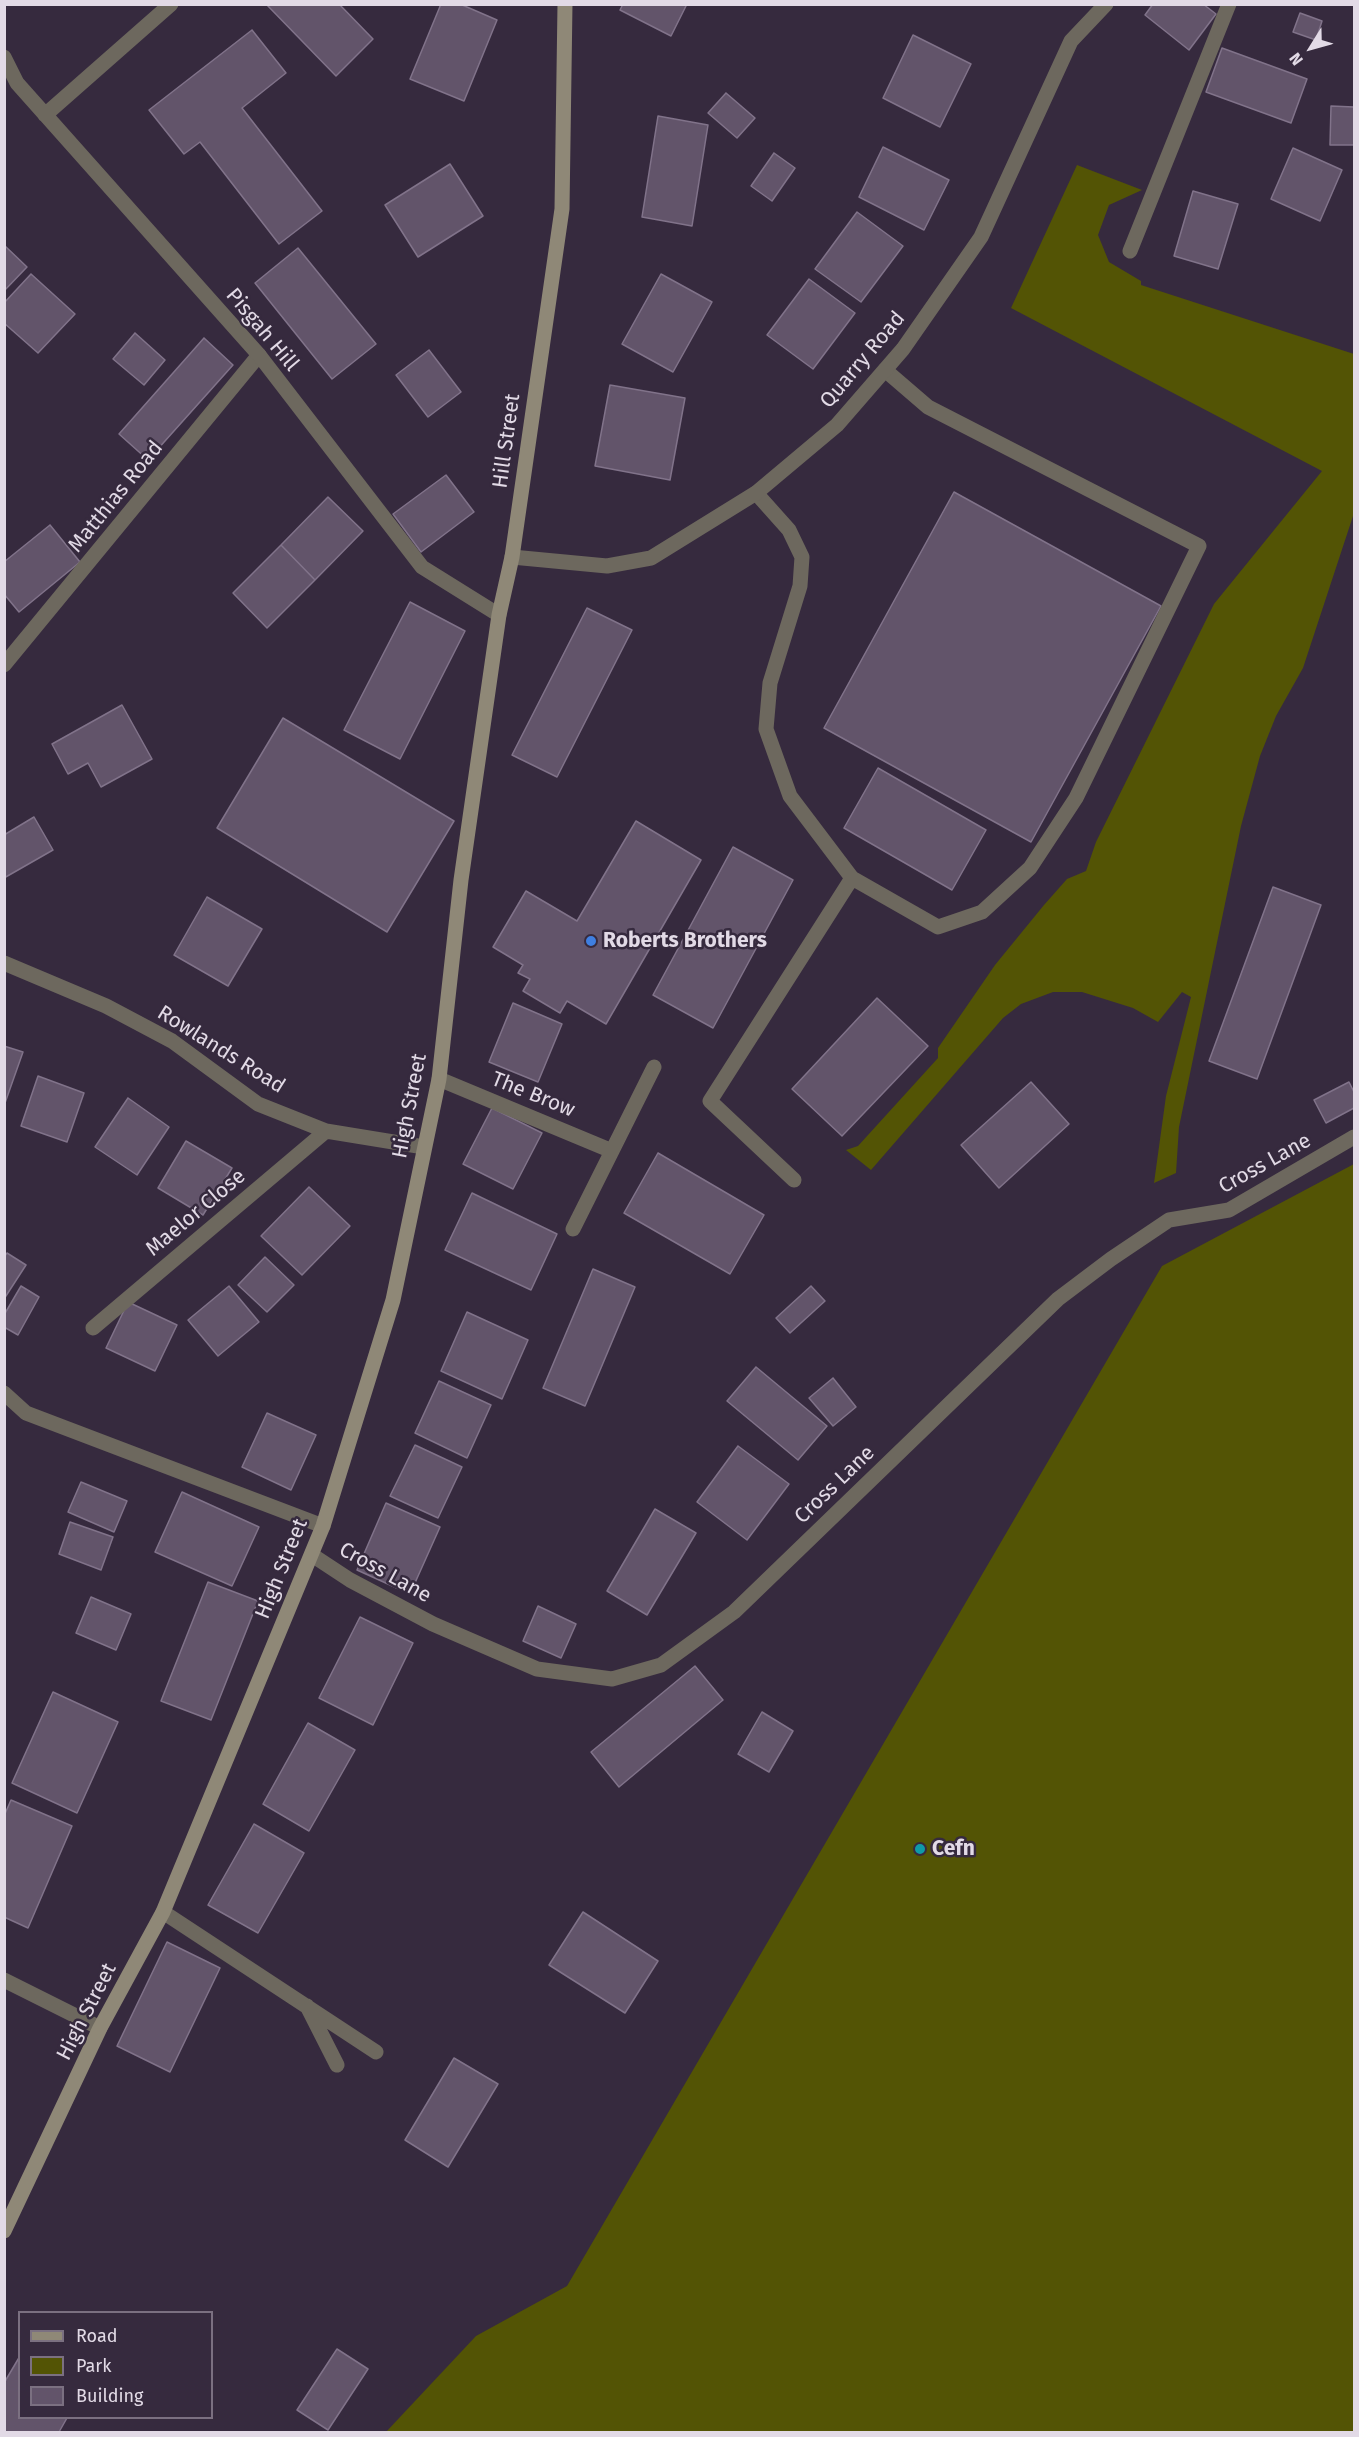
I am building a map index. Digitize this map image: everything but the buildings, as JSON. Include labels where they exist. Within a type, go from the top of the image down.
[{"type":"main road","name":"Hill Street","points":[[461,880],[499,615],[512,557],[562,209],[565,4]]},
{"type":"main road","name":"High Street","points":[[4,2230],[100,2028],[163,1912],[324,1526],[393,1300],[439,1079],[461,880]]},
{"type":"street","points":[[45,115],[171,4]]},
{"type":"street","name":"Quarry Road","points":[[512,557],[607,566],[651,558],[756,493],[837,425],[903,349],[981,237],[1071,41],[1106,4]]},
{"type":"street","points":[[1130,251],[1230,4]]},
{"type":"street","name":"Pisgah Hill","points":[[4,57],[17,83],[259,355],[422,567],[499,615]]},
{"type":"street","name":"Matthias Road","points":[[4,665],[259,355]]},
{"type":"street","points":[[756,493],[789,530],[801,557],[800,586],[770,683],[766,729],[790,796],[852,878],[938,927],[982,912],[1030,868],[1076,798],[1200,546],[928,407],[885,370]]},
{"type":"street","points":[[794,1180],[710,1101],[852,878]]},
{"type":"street","name":"Rowlands Road","points":[[4,963],[106,1006],[172,1041],[258,1104],[326,1131],[424,1147]]},
{"type":"street","points":[[573,1229],[654,1067]]},
{"type":"street","name":"The Brow","points":[[439,1079],[612,1150]]},
{"type":"street","name":"Maelor Close","points":[[93,1328],[326,1131]]},
{"type":"street","name":"Cross Lane","points":[[312,1555],[350,1580],[433,1624],[537,1669],[612,1679],[661,1665],[734,1612],[1059,1299],[1168,1220],[1229,1210],[1354,1137]]},
{"type":"street","points":[[4,1394],[26,1413],[324,1526]]},
{"type":"street","points":[[163,1912],[376,2052]]},
{"type":"street","points":[[4,1980],[100,2028]]},
{"type":"street","points":[[306,2005],[337,2065]]},
{"type":"green space","points":[[1077,165],[1142,190],[1109,205],[1098,235],[1109,262],[1141,281],[1141,285],[1354,354],[1354,513],[1303,668],[1276,716],[1260,756],[1241,826],[1179,1127],[1176,1173],[1154,1183],[1166,1096],[1191,997],[1182,992],[1158,1022],[1133,1008],[1082,992],[1053,992],[1021,1004],[1003,1018],[871,1170],[846,1150],[858,1146],[938,1058],[938,1048],[995,965],[1067,879],[1086,871],[1096,842],[1214,604],[1322,471],[1011,308]]},
{"type":"green space","points":[[1354,1164],[1354,2432],[386,2432],[476,2336],[567,2286],[1162,1266]]},
{"type":"place","name":"Roberts Brothers","points":[[591,941]]},
{"type":"place","name":"Cefn","points":[[920,1849]]}]
